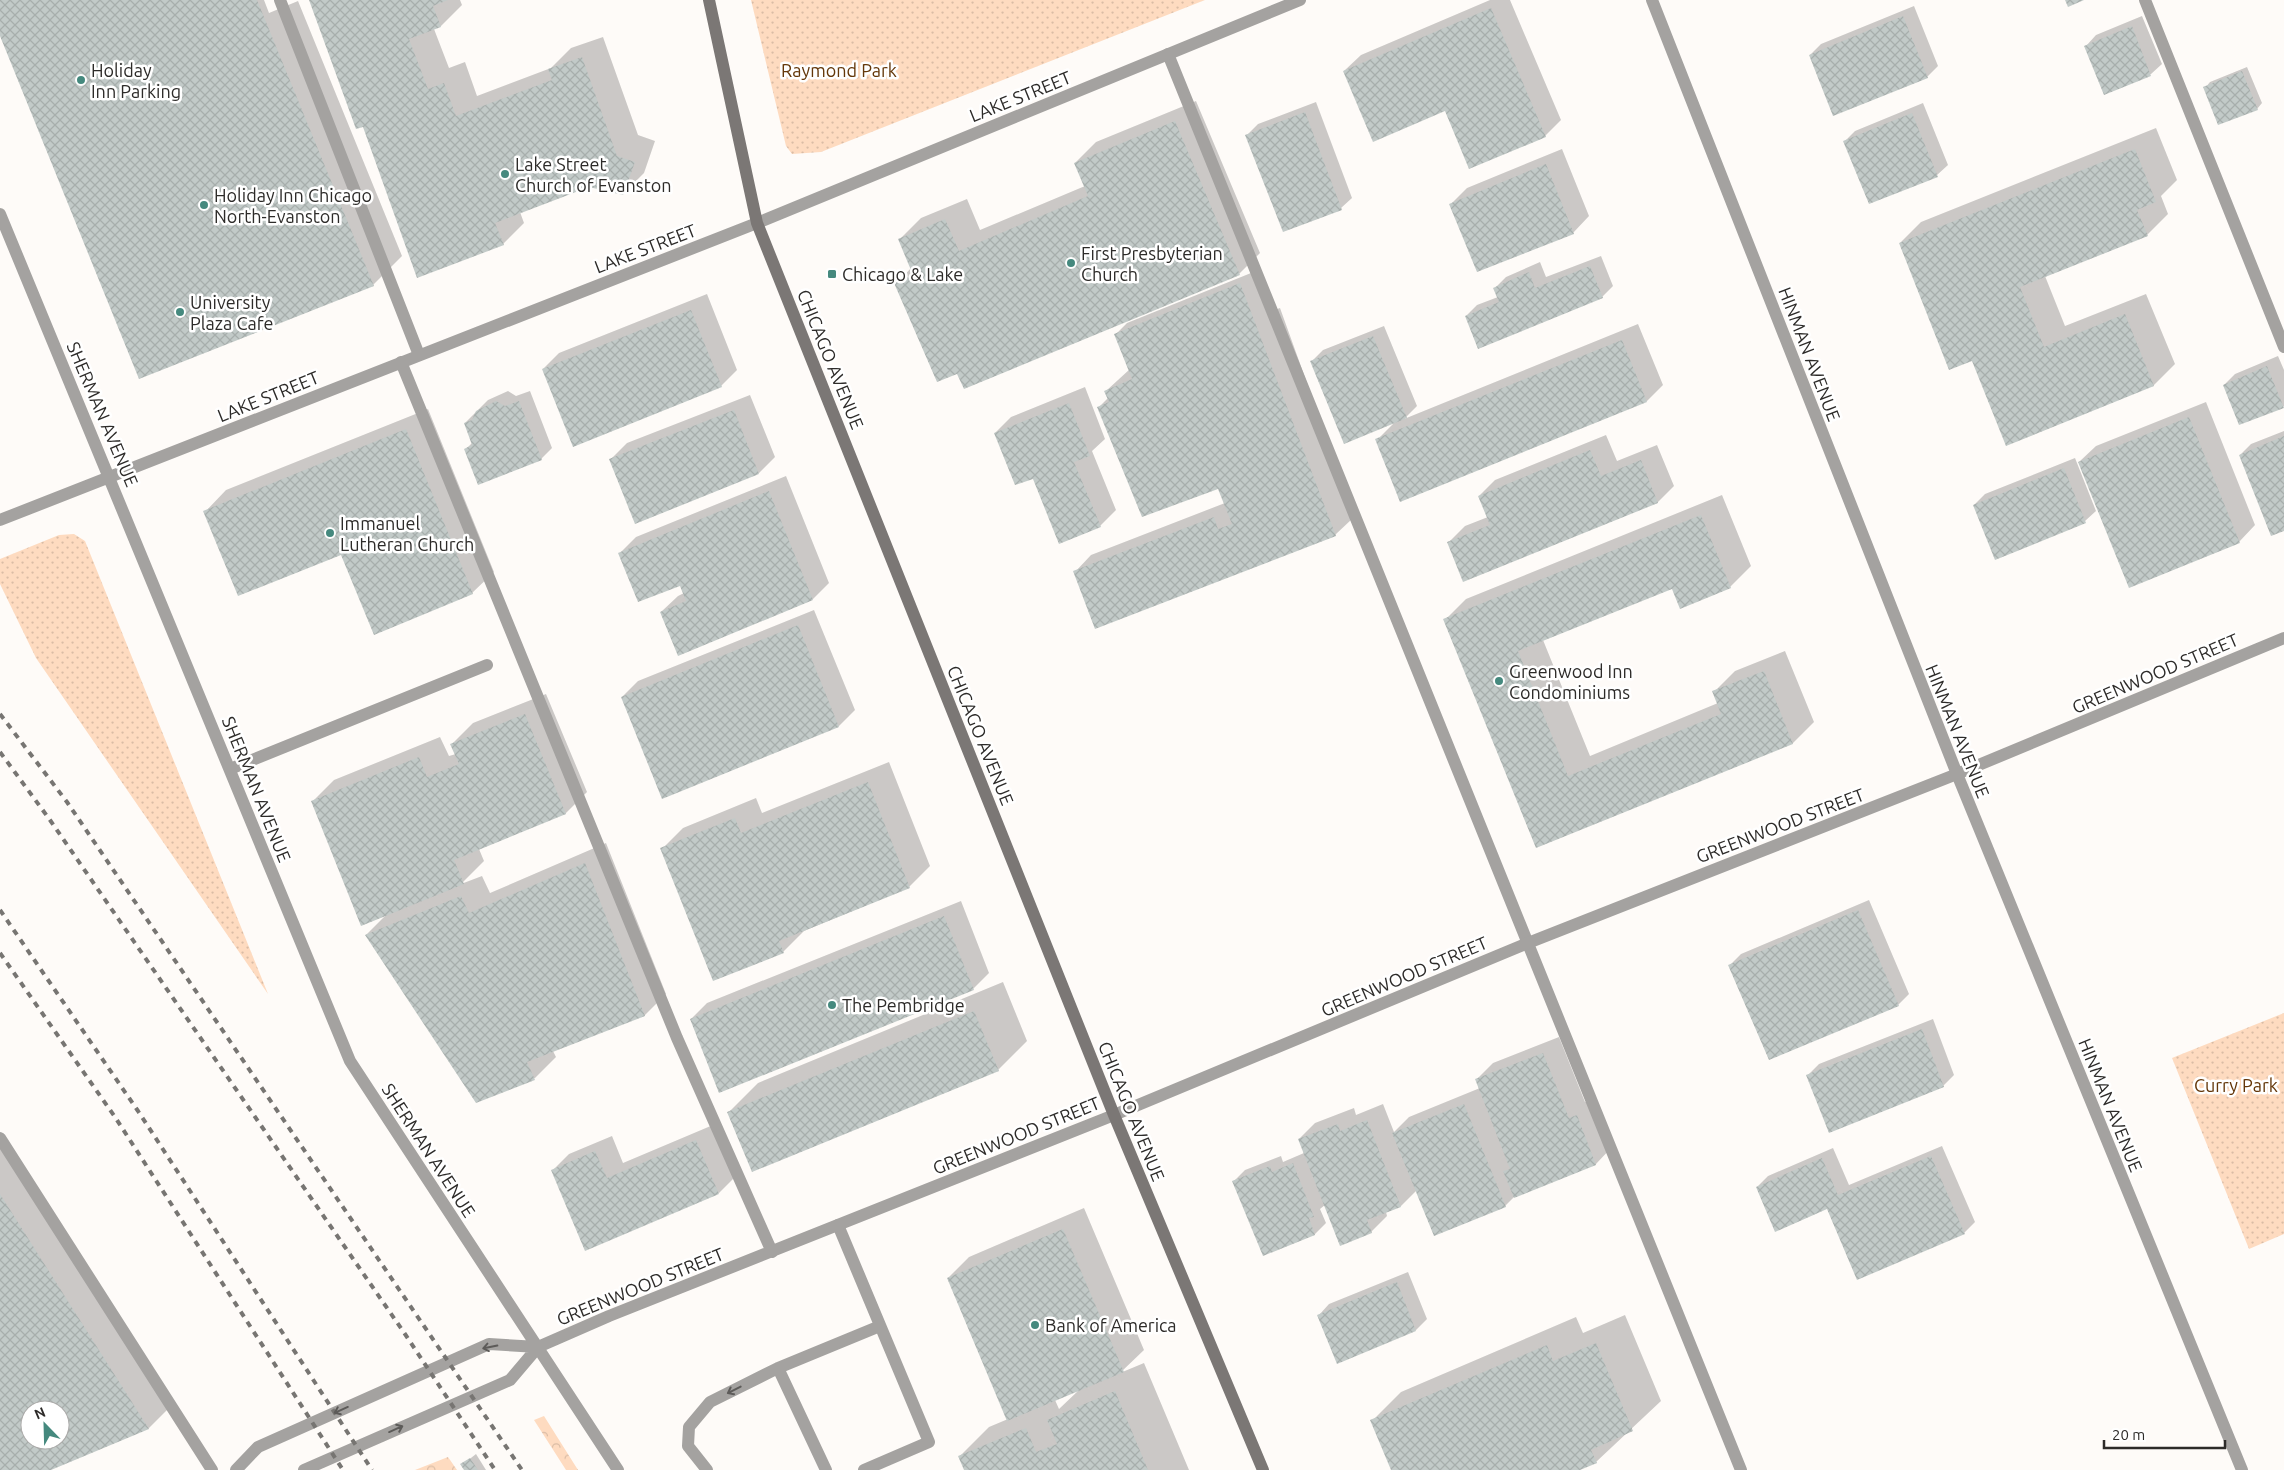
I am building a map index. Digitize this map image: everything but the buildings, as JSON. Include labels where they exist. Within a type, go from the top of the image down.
[{"type":"main road","name":"CHICAGO AVENUE","points":[[709,0],[757,223],[1114,1115],[1263,1470]]},
{"type":"street","points":[[280,0],[419,355]]},
{"type":"street","name":"LAKE STREET","points":[[0,520],[757,223],[1300,0]]},
{"type":"street","name":"HINMAN AVENUE","points":[[1652,0],[1957,774],[2242,1470]]},
{"type":"street","points":[[2145,0],[2284,346]]},
{"type":"street","points":[[1168,54],[1741,1470]]},
{"type":"street","name":"SHERMAN AVENUE","points":[[0,214],[110,476],[350,1061],[618,1470]]},
{"type":"street","points":[[401,362],[677,1038],[772,1252]]},
{"type":"street","name":"GREENWOOD STREET","points":[[304,1470],[510,1380],[538,1347],[610,1316],[1114,1115],[1528,943],[1957,774],[2284,638]]},
{"type":"street","points":[[230,769],[487,665]]},
{"type":"street","points":[[0,1138],[212,1470]]},
{"type":"street","points":[[838,1225],[929,1442],[864,1470]]},
{"type":"street","points":[[707,1470],[688,1446],[689,1427],[710,1402],[778,1368],[880,1326]]},
{"type":"street","name":"GREENWOOD STREET","points":[[236,1470],[258,1447],[489,1344],[538,1347]]},
{"type":"street","points":[[778,1368],[826,1470]]},
{"type":"green space","name":"Raymond Park","points":[[751,0],[1205,0],[821,152],[792,154],[786,146]]},
{"type":"green space","points":[[74,534],[85,541],[268,994],[36,658],[0,584],[0,559],[59,535]]},
{"type":"green space","name":"Curry Park","points":[[2284,1013],[2284,1234],[2249,1249],[2172,1058]]},
{"type":"green space","points":[[544,1416],[578,1470],[566,1470],[534,1420]]},
{"type":"green space","points":[[448,1457],[457,1470],[415,1470]]},
{"type":"railway","points":[[0,714],[67,802],[522,1470]]},
{"type":"railway","points":[[0,752],[50,820],[405,1334],[495,1470]]},
{"type":"railway","points":[[0,910],[138,1111],[372,1470]]},
{"type":"railway","points":[[0,953],[115,1117],[343,1470]]},
{"type":"place","name":"Holiday Inn Parking","points":[[81,80]]},
{"type":"place","name":"Lake Street Church of Evanston","points":[[505,174]]},
{"type":"place","name":"Holiday Inn Chicago North-Evanston","points":[[204,205]]},
{"type":"place","name":"First Presbyterian Church","points":[[1071,263]]},
{"type":"place","name":"Chicago & Lake","points":[[832,274]]},
{"type":"place","name":"University Plaza Cafe","points":[[180,312]]},
{"type":"place","name":"Immanuel Lutheran Church","points":[[330,533]]},
{"type":"place","name":"Greenwood Inn Condominiums","points":[[1499,681]]},
{"type":"place","name":"The Pembridge","points":[[832,1005]]},
{"type":"place","name":"Bank of America","points":[[1035,1325]]}]
